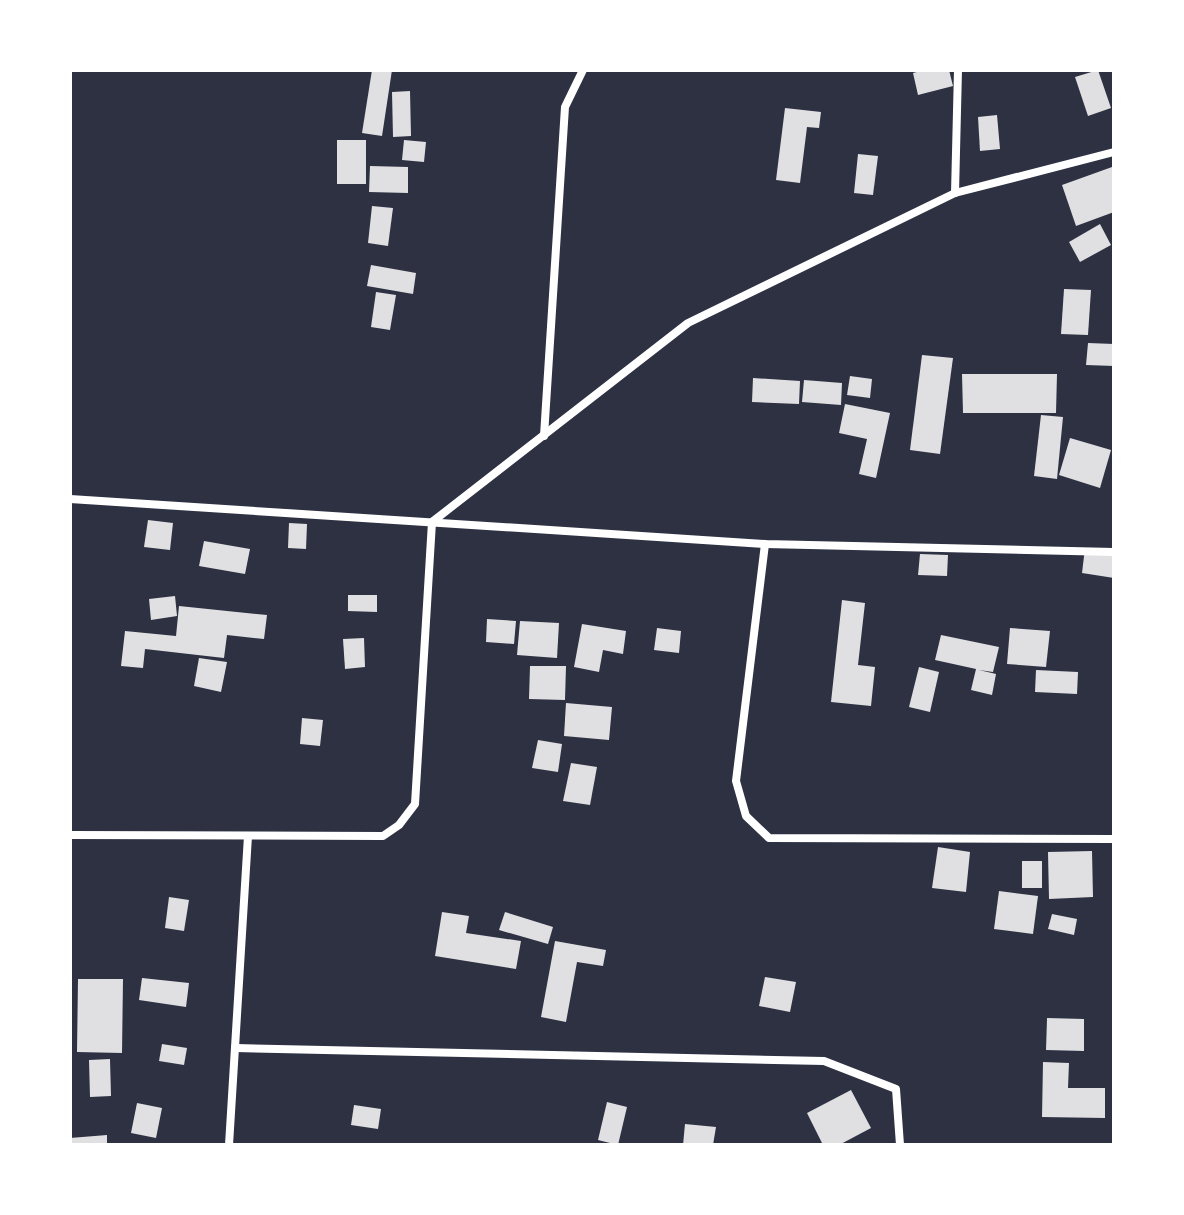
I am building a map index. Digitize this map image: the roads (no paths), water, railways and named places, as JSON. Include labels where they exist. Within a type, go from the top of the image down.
[{"type":"street","points":[[544,436],[565,107],[583,70]]},
{"type":"street","points":[[955,193],[958,70]]},
{"type":"street","points":[[70,835],[383,836],[399,825],[415,804],[432,522],[688,323],[955,193],[1114,152]]},
{"type":"street","points":[[70,499],[765,544],[1114,552]]},
{"type":"street","points":[[765,544],[736,781],[746,816],[769,838],[1114,839]]},
{"type":"street","points":[[229,1145],[248,836]]},
{"type":"street","points":[[235,1048],[824,1061],[896,1089],[900,1145]]}]
